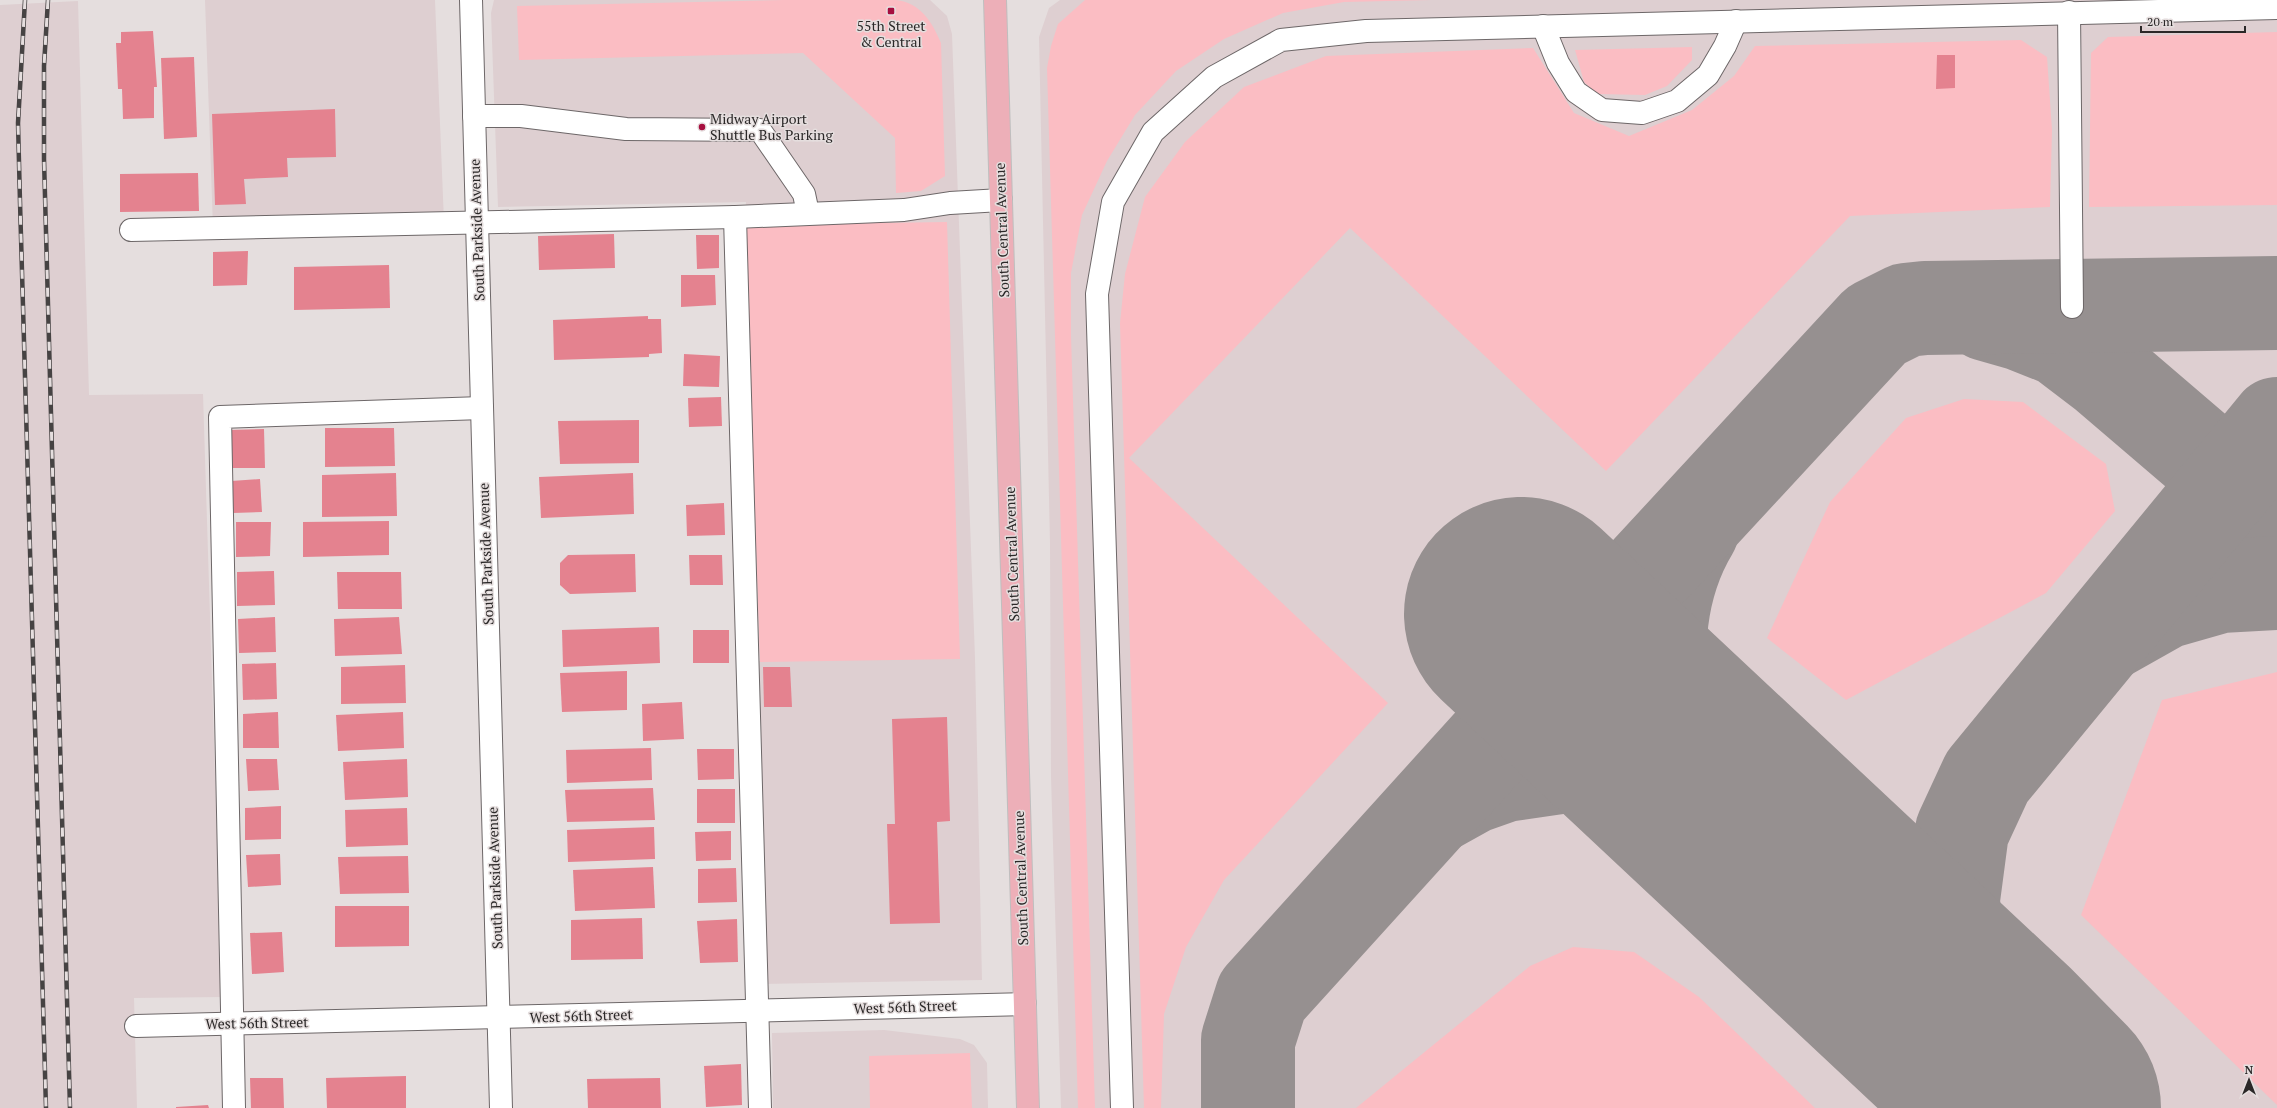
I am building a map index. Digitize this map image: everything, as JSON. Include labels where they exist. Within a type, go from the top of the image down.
[{"type":"main road","name":"South Central Avenue","points":[[995,0],[1028,1108]]},
{"type":"street","name":"South Parkside Avenue","points":[[471,0],[501,1108]]},
{"type":"street","points":[[1122,1108],[1097,294],[1113,202],[1153,132],[1214,77],[1281,40],[1366,31],[2069,12],[2277,8]]},
{"type":"street","points":[[2069,12],[2072,307]]},
{"type":"street","points":[[1543,26],[1558,62],[1576,92],[1602,110],[1642,113],[1677,101],[1708,75],[1725,46],[1736,21]]},
{"type":"street","points":[[474,116],[521,116],[626,129],[760,130],[804,194],[808,213]]},
{"type":"street","points":[[131,230],[734,217],[904,210],[950,203],[1001,200]]},
{"type":"street","points":[[734,217],[760,1108]]},
{"type":"street","points":[[234,1108],[220,417],[482,408]]},
{"type":"street","name":"West 56th Street","points":[[136,1026],[1025,1004]]},
{"type":"shaded area","points":[[205,0],[435,0],[444,222],[213,228]]},
{"type":"shaded area","points":[[494,0],[930,0],[947,16],[952,34],[975,658],[982,980],[756,984],[747,662],[760,661],[745,225],[746,202],[498,207],[491,13]]},
{"type":"shaded area","points":[[784,0],[896,0],[905,2],[919,9],[934,28],[941,43],[945,176],[921,191],[896,193],[895,138],[803,53],[519,60],[517,6]]},
{"type":"shaded area","points":[[1060,0],[2277,0],[2277,1108],[1061,1108],[1051,777],[1050,544],[1039,37],[1049,8]]},
{"type":"shaded area","points":[[1085,0],[1431,0],[1344,2],[1283,13],[1224,39],[1176,71],[1135,115],[1107,161],[1082,215],[1071,273],[1071,336],[1095,1108],[1078,1108],[1047,68],[1051,46],[1058,24]]},
{"type":"shaded area","points":[[78,1],[89,395],[203,394],[222,997],[134,998],[137,1108],[0,1108],[0,5]]},
{"type":"shaded area","points":[[2277,32],[2277,205],[2089,207],[2091,53],[2108,37]]},
{"type":"shaded area","points":[[2021,40],[2047,57],[2052,130],[2050,207],[1850,216],[1606,471],[1350,228],[1129,458],[1388,703],[1224,880],[1186,947],[1164,1014],[1161,1108],[1144,1108],[1120,323],[1125,274],[1145,197],[1185,142],[1244,87],[1326,56],[1533,48],[1574,113],[1629,136],[1692,110],[1734,76],[1755,46]]},
{"type":"shaded area","points":[[1692,47],[1692,60],[1667,86],[1645,95],[1597,94],[1584,82],[1575,50]]},
{"type":"shaded area","points":[[947,222],[960,659],[760,662],[745,225]]},
{"type":"shaded area","points":[[1964,399],[2023,402],[2106,464],[2115,511],[2046,593],[1846,700],[1767,638],[1830,502],[1906,418]]},
{"type":"shaded area","points":[[2277,672],[2277,1105],[2081,915],[2162,700]]},
{"type":"shaded area","points":[[1573,947],[1634,952],[1699,997],[1815,1108],[1356,1108],[1530,966]]},
{"type":"shaded area","points":[[884,1030],[960,1039],[974,1045],[987,1063],[988,1108],[773,1108],[772,1033]]},
{"type":"shaded area","points":[[970,1053],[972,1108],[870,1108],[869,1056]]},
{"type":"building","points":[[153,31],[157,87],[154,87],[154,118],[123,119],[122,89],[118,89],[116,43],[121,43],[121,32]]},
{"type":"building","points":[[1937,55],[1955,55],[1955,88],[1936,89]]},
{"type":"building","points":[[194,57],[197,137],[164,139],[161,58]]},
{"type":"building","points":[[335,109],[336,157],[287,158],[288,177],[244,179],[246,204],[215,205],[212,114]]},
{"type":"building","points":[[198,173],[199,211],[120,212],[120,174]]},
{"type":"building","points":[[614,234],[615,268],[539,270],[538,236]]},
{"type":"building","points":[[696,235],[719,235],[719,268],[697,269]]},
{"type":"building","points":[[248,251],[247,285],[213,286],[213,252]]},
{"type":"building","points":[[389,265],[390,308],[294,310],[294,267]]},
{"type":"building","points":[[681,275],[715,275],[716,305],[681,307]]},
{"type":"building","points":[[648,316],[648,319],[661,319],[662,353],[649,354],[649,357],[554,360],[553,320]]},
{"type":"building","points":[[684,354],[720,356],[719,387],[683,386]]},
{"type":"building","points":[[721,397],[722,426],[689,427],[688,398]]},
{"type":"building","points":[[639,420],[639,463],[560,464],[558,421]]},
{"type":"building","points":[[325,428],[394,428],[395,466],[325,467]]},
{"type":"building","points":[[264,429],[265,468],[229,468],[228,430]]},
{"type":"building","points":[[396,473],[397,516],[322,517],[322,475]]},
{"type":"building","points":[[633,473],[634,514],[541,518],[539,477]]},
{"type":"building","points":[[260,479],[262,512],[233,513],[231,481]]},
{"type":"building","points":[[724,503],[725,535],[687,536],[686,505]]},
{"type":"building","points":[[389,521],[389,555],[303,557],[303,522]]},
{"type":"building","points":[[236,522],[271,522],[270,556],[236,557]]},
{"type":"building","points":[[635,554],[636,592],[570,594],[560,585],[560,563],[568,555]]},
{"type":"building","points":[[689,555],[722,555],[723,585],[690,585]]},
{"type":"building","points":[[274,571],[275,605],[237,606],[237,572]]},
{"type":"building","points":[[337,572],[401,572],[402,609],[338,609]]},
{"type":"building","points":[[275,617],[276,652],[239,653],[238,619]]},
{"type":"building","points":[[399,617],[402,654],[335,656],[334,619]]},
{"type":"building","points":[[659,627],[660,663],[563,667],[562,630]]},
{"type":"building","points":[[693,630],[729,630],[729,663],[693,663]]},
{"type":"building","points":[[276,663],[277,699],[243,700],[242,664]]},
{"type":"building","points":[[405,665],[406,703],[341,704],[341,667]]},
{"type":"building","points":[[763,667],[790,667],[792,707],[764,707]]},
{"type":"building","points":[[627,671],[627,710],[562,712],[560,673]]},
{"type":"building","points":[[682,702],[684,739],[643,741],[642,704]]},
{"type":"building","points":[[278,712],[279,748],[243,748],[243,714]]},
{"type":"building","points":[[403,712],[404,748],[338,751],[336,715]]},
{"type":"building","points":[[947,717],[950,821],[937,822],[940,923],[890,924],[887,824],[895,824],[892,719]]},
{"type":"building","points":[[651,748],[652,780],[567,783],[566,750]]},
{"type":"building","points":[[697,749],[734,749],[734,779],[698,780]]},
{"type":"building","points":[[246,759],[277,759],[279,790],[248,791]]},
{"type":"building","points":[[407,759],[408,797],[345,800],[343,762]]},
{"type":"building","points":[[653,788],[655,820],[567,822],[565,790]]},
{"type":"building","points":[[697,789],[735,789],[735,823],[697,823]]},
{"type":"building","points":[[281,806],[281,839],[245,840],[245,808]]},
{"type":"building","points":[[407,808],[408,845],[346,847],[345,810]]},
{"type":"building","points":[[654,827],[655,859],[568,862],[567,830]]},
{"type":"building","points":[[731,831],[731,860],[696,861],[695,832]]},
{"type":"building","points":[[280,854],[281,885],[248,887],[246,855]]},
{"type":"building","points":[[408,856],[409,893],[340,894],[338,857]]},
{"type":"building","points":[[653,867],[655,908],[575,911],[573,870]]},
{"type":"building","points":[[736,868],[737,902],[698,903],[698,869]]},
{"type":"building","points":[[335,906],[409,906],[409,946],[335,947]]},
{"type":"building","points":[[642,918],[643,959],[571,960],[571,920]]},
{"type":"building","points":[[737,919],[738,962],[700,963],[697,921]]},
{"type":"building","points":[[282,932],[284,972],[252,974],[250,933]]},
{"type":"building","points":[[741,1064],[742,1105],[706,1107],[704,1066]]},
{"type":"building","points":[[406,1076],[406,1108],[327,1108],[326,1078]]},
{"type":"building","points":[[250,1078],[283,1078],[284,1108],[251,1108]]},
{"type":"building","points":[[660,1078],[661,1108],[588,1108],[587,1079]]},
{"type":"building","points":[[208,1105],[209,1108],[176,1108],[176,1107]]},
{"type":"taxiway","points":[[1248,1108],[1248,1040],[1262,996],[1568,658],[1876,325],[1906,310],[1925,308],[2277,303]]},
{"type":"taxiway","points":[[1987,314],[2022,324],[2062,340],[2104,372],[2277,520]]},
{"type":"taxiway","points":[[1990,1053],[1964,1006],[1957,966],[1953,899],[1962,831],[1987,777],[2277,424]]},
{"type":"taxiway","points":[[1435,807],[1471,787],[1505,775],[1567,766],[1630,774],[1713,793],[1674,726],[1664,693],[1660,670],[1660,645],[1666,597],[1672,573],[1692,530]]},
{"type":"taxiway","points":[[2109,633],[2164,602],[2220,586],[2277,583]]},
{"type":"runway","points":[[1521,614],[1990,1053],[2044,1108]]},
{"type":"railway","points":[[25,0],[18,123],[46,1108]]},
{"type":"railway","points":[[48,0],[44,66],[44,159],[70,1108]]},
{"type":"place","name":"55th Street & Central","points":[[891,11]]},
{"type":"place","name":"Midway Airport Shuttle Bus Parking","points":[[702,127]]}]
